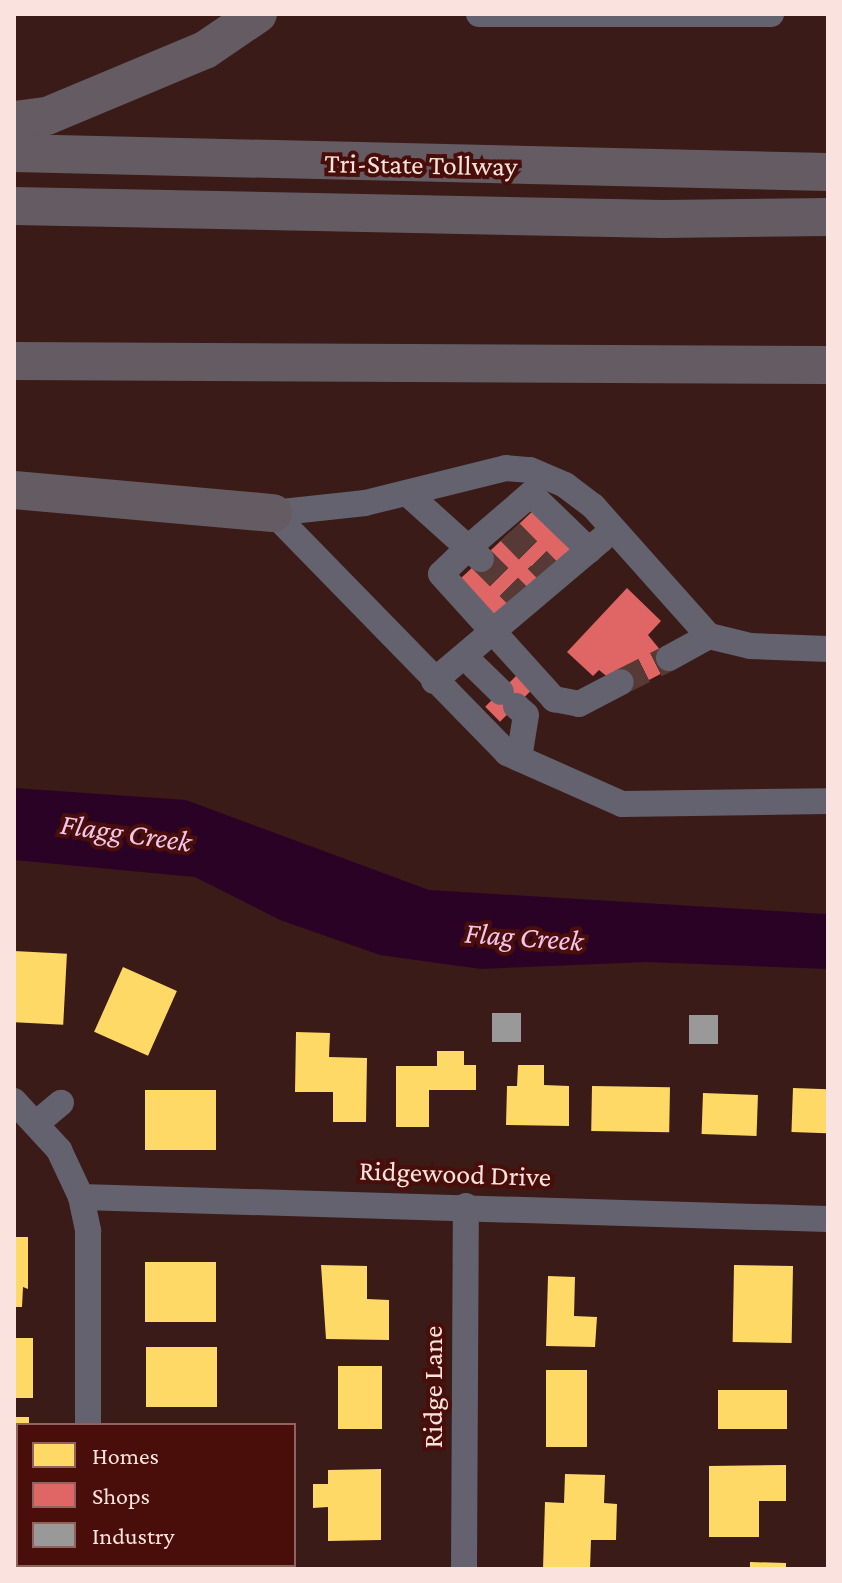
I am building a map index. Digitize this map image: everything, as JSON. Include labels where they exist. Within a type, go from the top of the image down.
[{"type":"highway","points":[[14,120],[47,116],[205,50],[258,14]]},
{"type":"highway","name":"Tri-State Tollway","points":[[14,153],[828,172]]},
{"type":"highway","name":"Tri-State Tollway","points":[[14,206],[647,219],[828,217]]},
{"type":"highway","points":[[14,361],[828,365]]},
{"type":"highway","points":[[14,490],[273,513]]},
{"type":"street","points":[[479,14],[771,14]]},
{"type":"street","points":[[273,513],[407,493],[506,468],[530,470],[577,493],[709,636],[750,646],[828,649]]},
{"type":"street","points":[[407,493],[475,554]]},
{"type":"street","points":[[589,550],[531,494],[505,526],[475,554],[441,574],[554,699],[579,704],[621,682]]},
{"type":"street","points":[[273,513],[507,753],[622,804],[828,801]]},
{"type":"street","points":[[434,681],[494,634],[552,575],[613,529]]},
{"type":"street","points":[[669,658],[709,636]]},
{"type":"street","points":[[465,657],[526,715],[519,758]]},
{"type":"street","points":[[14,1101],[38,1122],[59,1150],[81,1197],[88,1231],[88,1423]]},
{"type":"street","points":[[38,1122],[61,1103]]},
{"type":"street","name":"Ridgewood Drive","points":[[81,1197],[828,1219]]},
{"type":"street","name":"Ridge Lane","points":[[464,1569],[466,1206]]},
{"type":"water","points":[[14,788],[186,800],[429,890],[826,914],[828,969],[646,962],[481,969],[380,955],[280,920],[195,877],[14,860]]},
{"type":"building: Homes","points":[[14,951],[67,954],[63,1025],[14,1022]]},
{"type":"building: Homes","points":[[123,967],[177,991],[148,1056],[94,1032]]},
{"type":"building: Homes","points":[[296,1032],[330,1033],[329,1057],[367,1058],[366,1122],[333,1122],[333,1092],[295,1092]]},
{"type":"building: Homes","points":[[437,1051],[464,1051],[464,1065],[476,1065],[476,1090],[429,1090],[429,1127],[396,1127],[396,1066],[437,1066]]},
{"type":"building: Homes","points":[[518,1065],[544,1065],[544,1085],[569,1086],[569,1126],[506,1125],[507,1086],[517,1086]]},
{"type":"building: Homes","points":[[592,1086],[670,1087],[669,1132],[591,1131]]},
{"type":"building: Homes","points":[[793,1088],[828,1089],[826,1133],[791,1132]]},
{"type":"building: Homes","points":[[145,1090],[216,1090],[216,1150],[145,1150]]},
{"type":"building: Homes","points":[[703,1093],[758,1095],[757,1136],[702,1134]]},
{"type":"building: Homes","points":[[14,1237],[28,1237],[28,1289],[23,1287],[22,1307],[14,1307]]},
{"type":"building: Homes","points":[[145,1262],[216,1262],[216,1322],[145,1322]]},
{"type":"building: Homes","points":[[321,1265],[367,1266],[367,1299],[389,1300],[389,1340],[326,1339]]},
{"type":"building: Homes","points":[[734,1265],[793,1266],[792,1343],[733,1342]]},
{"type":"building: Homes","points":[[548,1276],[575,1277],[574,1316],[597,1317],[595,1347],[546,1346]]},
{"type":"building: Homes","points":[[14,1338],[33,1338],[33,1398],[14,1398]]},
{"type":"building: Homes","points":[[146,1347],[217,1347],[217,1407],[146,1407]]},
{"type":"building: Homes","points":[[338,1366],[382,1366],[382,1429],[338,1429]]},
{"type":"building: Homes","points":[[546,1370],[587,1370],[587,1447],[546,1447]]},
{"type":"building: Homes","points":[[718,1390],[787,1390],[787,1429],[718,1429]]},
{"type":"building: Homes","points":[[14,1417],[29,1417],[29,1423],[16,1423],[16,1447]]},
{"type":"building: Homes","points":[[786,1465],[786,1501],[759,1501],[759,1537],[709,1537],[709,1466]]},
{"type":"building: Homes","points":[[381,1469],[381,1540],[328,1541],[328,1507],[313,1508],[313,1484],[328,1484],[328,1470]]},
{"type":"building: Homes","points":[[565,1474],[605,1475],[604,1503],[617,1504],[616,1540],[591,1540],[590,1569],[543,1569],[545,1502],[564,1503]]},
{"type":"building: Homes","points":[[750,1562],[786,1563],[786,1569],[750,1569]]},
{"type":"building: Shops","points":[[535,509],[572,548],[493,622],[456,583]]},
{"type":"building: Shops","points":[[627,588],[661,621],[648,635],[674,667],[626,692],[599,670],[593,676],[567,652]]},
{"type":"building: Shops","points":[[517,675],[532,690],[500,722],[485,707]]},
{"type":"building: Industry","points":[[492,1013],[521,1013],[521,1042],[492,1042]]},
{"type":"building: Industry","points":[[689,1015],[718,1015],[718,1044],[689,1044]]},
{"type":"tunnel","points":[[510,532],[548,571]]},
{"type":"tunnel","points":[[481,559],[520,598]]},
{"type":"tunnel","points":[[621,682],[669,658]]},
{"type":"water label","name":"Flagg Creek","points":[[126,833]]},
{"type":"water label","name":"Flag Creek","points":[[524,937]]}]
